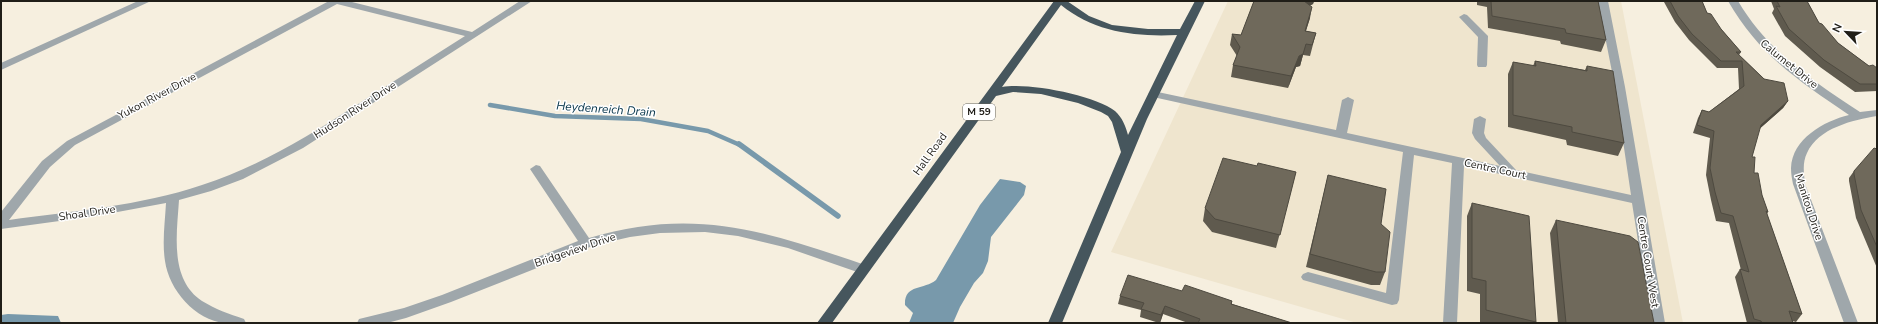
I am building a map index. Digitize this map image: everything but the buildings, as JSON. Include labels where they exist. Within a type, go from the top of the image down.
[{"type":"highway","points":[[1060,1],[1079,15],[1099,24],[1148,33],[1183,32]]},
{"type":"highway","name":"Hall Road","points":[[824,323],[1060,1]]},
{"type":"highway","points":[[1055,323],[1126,152],[1183,32],[1200,1]]},
{"type":"highway","points":[[993,93],[1006,89],[1032,89],[1103,108],[1112,114],[1118,122],[1126,152]]},
{"type":"street","points":[[1,67],[146,1]]},
{"type":"street","points":[[336,1],[474,35]]},
{"type":"street","name":"Yukon River Drive","points":[[1,221],[46,164],[71,143],[336,1]]},
{"type":"street","name":"Hudson River Drive","points":[[173,197],[220,183],[278,158],[314,137],[527,1]]},
{"type":"street","points":[[1603,1],[1620,87],[1638,200]]},
{"type":"street","name":"Calumet Drive","points":[[1732,1],[1755,36],[1771,52],[1804,79],[1857,115]]},
{"type":"street","points":[[1464,17],[1483,36],[1482,65]]},
{"type":"street","name":"Centre Court","points":[[1153,94],[1638,200]]},
{"type":"street","points":[[1341,135],[1348,100]]},
{"type":"street","name":"Manitou Drive","points":[[1851,323],[1798,184],[1796,170],[1805,144],[1816,134],[1829,126],[1857,115],[1877,112]]},
{"type":"street","points":[[1480,119],[1478,133],[1512,172]]},
{"type":"street","points":[[1308,277],[1392,300],[1410,150]]},
{"type":"street","points":[[1450,323],[1458,161]]},
{"type":"street","points":[[536,169],[587,244]]},
{"type":"street","points":[[173,197],[169,251],[170,264],[181,291],[191,301],[221,318],[239,323]]},
{"type":"street","name":"Shoal Drive","points":[[1,225],[128,207],[173,197]]},
{"type":"street","name":"Centre Court West","points":[[1638,200],[1658,323]]},
{"type":"street","name":"Bridgeview Drive","points":[[364,323],[423,308],[587,244],[621,234],[648,230],[681,228],[722,229],[743,232],[784,243],[863,269]]},
{"type":"shaded area","points":[[1228,1],[1621,1],[1683,323],[1357,323],[1111,252]]},
{"type":"water","points":[[1000,179],[1020,182],[1026,186],[1024,195],[991,237],[988,261],[983,273],[974,283],[960,307],[953,323],[909,323],[913,313],[905,305],[908,294],[911,290],[936,280],[980,205]]},
{"type":"water","points":[[1,315],[58,316],[61,323],[1,323]]},
{"type":"waterway","name":"Heydenreich Drain","points":[[490,105],[555,116],[641,119],[708,131],[740,145]]},
{"type":"waterway","name":"Heydenreich Drain","points":[[739,144],[838,216]]}]
